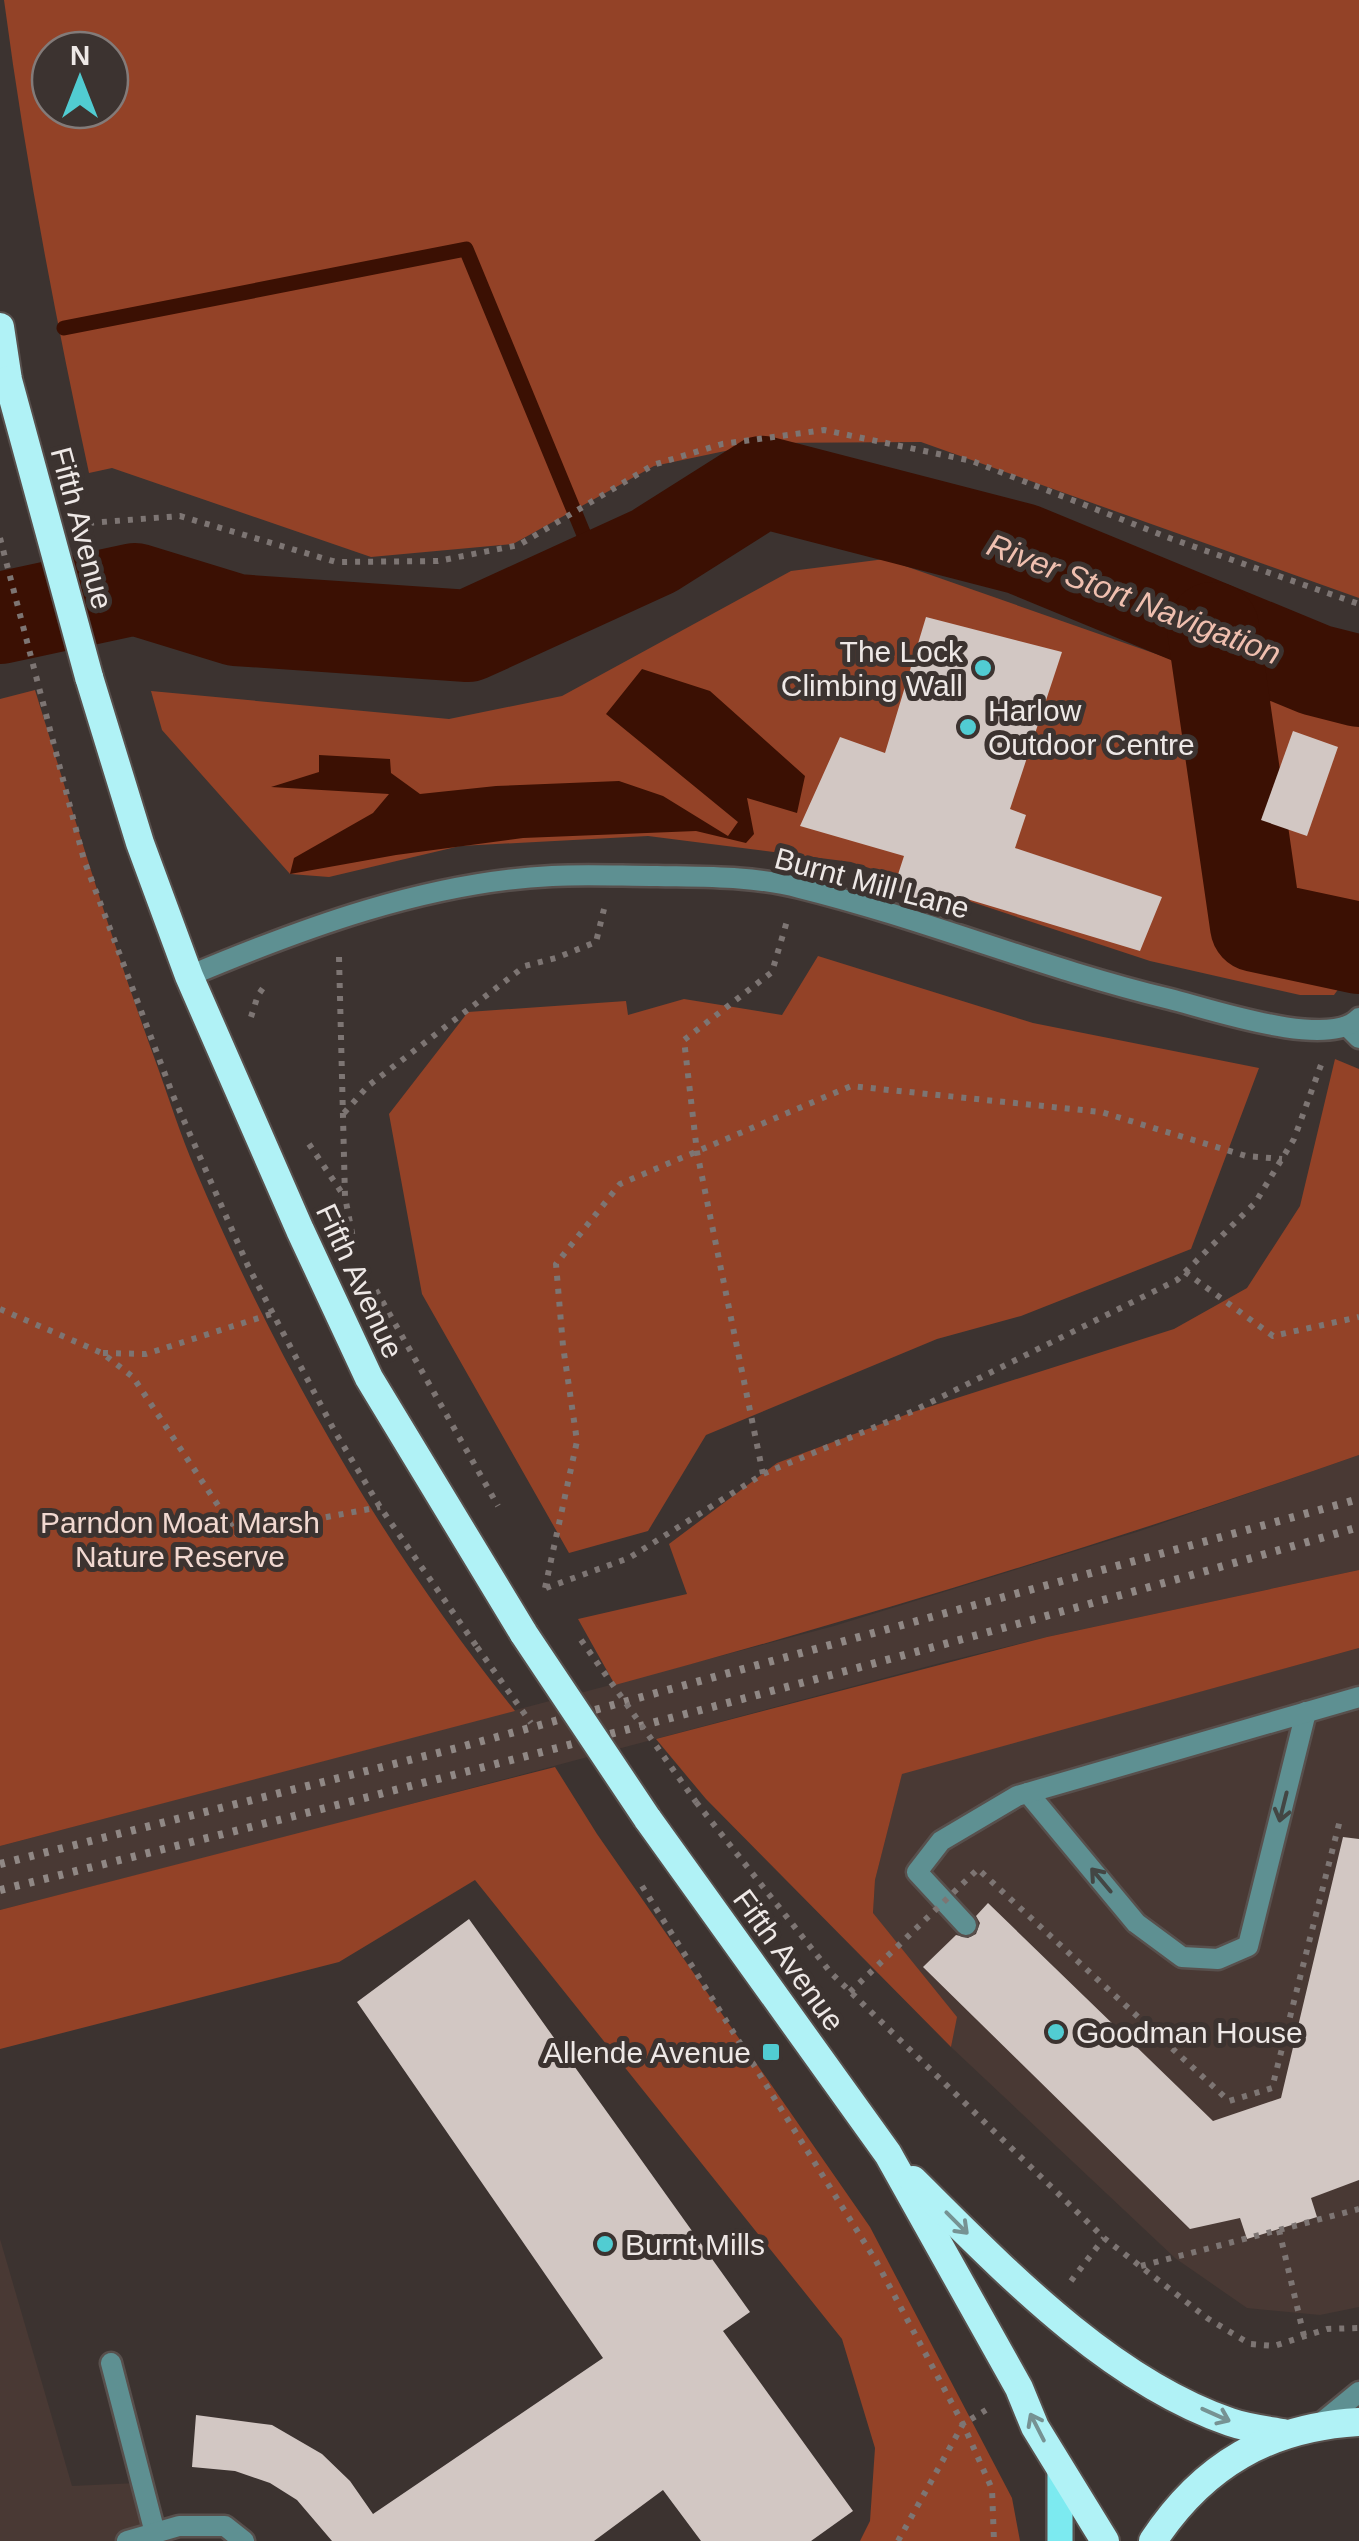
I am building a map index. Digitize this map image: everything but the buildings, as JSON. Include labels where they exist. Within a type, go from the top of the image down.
[{"type":"highway","name":"Fifth Avenue","points":[[0,327],[8,380],[89,677],[140,844],[188,976],[369,1378],[524,1634],[647,1818],[888,2154],[1019,2388],[1035,2426],[1105,2541]]},
{"type":"highway","name":"Fifth Avenue","points":[[888,2154],[1024,2290],[1096,2345],[1160,2390],[1231,2422],[1283,2433]]},
{"type":"highway","points":[[1154,2541],[1174,2509],[1223,2464],[1283,2433],[1320,2424],[1359,2422]]},
{"type":"main road","points":[[1060,2468],[1060,2541]]},
{"type":"street","name":"Burnt Mill Lane","points":[[188,976],[334,921],[456,888],[550,876],[722,878],[798,887],[1112,985],[1285,1027],[1318,1031],[1350,1028]]},
{"type":"street","points":[[966,1926],[916,1872],[941,1840],[1028,1793],[1359,1697]]},
{"type":"street","points":[[1028,1793],[1136,1923],[1182,1957],[1218,1960],[1248,1946],[1306,1712]]},
{"type":"street","points":[[111,2363],[155,2533]]},
{"type":"street","points":[[1320,2424],[1359,2392]]},
{"type":"street","points":[[127,2541],[179,2526],[226,2526],[244,2541]]},
{"type":"path","points":[[72,526],[180,516],[336,562],[438,560],[519,545],[653,466],[722,444],[824,430],[972,461],[1172,540],[1359,604]]},
{"type":"path","points":[[18,534],[0,538],[91,879],[174,1098],[271,1314],[380,1507],[477,1647]]},
{"type":"path","points":[[343,1114],[368,1086],[525,966],[596,942],[612,876]]},
{"type":"path","points":[[763,1474],[697,1152],[684,1040],[772,972],[798,887]]},
{"type":"path","points":[[334,921],[339,944],[345,1197],[357,1256]]},
{"type":"path","points":[[248,1030],[258,996],[276,971]]},
{"type":"path","points":[[545,1588],[629,1558],[763,1474],[911,1412],[1177,1280],[1255,1203],[1294,1139],[1350,1028]]},
{"type":"path","points":[[545,1588],[577,1441],[562,1346],[556,1264],[620,1184],[851,1086],[1101,1112],[1246,1156],[1282,1159]]},
{"type":"path","points":[[305,1137],[345,1197]]},
{"type":"path","points":[[1185,1272],[1273,1336],[1359,1318]]},
{"type":"path","points":[[375,1288],[506,1520]]},
{"type":"path","points":[[0,1309],[102,1353],[133,1377],[237,1534],[380,1507]]},
{"type":"path","points":[[102,1353],[146,1354],[271,1314]]},
{"type":"path","points":[[535,1571],[552,1600]]},
{"type":"path","points":[[579,1637],[696,1802],[831,1973],[1074,2212],[1207,2318],[1250,2344],[1274,2346],[1327,2329],[1359,2328]]},
{"type":"path","points":[[850,1992],[978,1868],[1230,2101],[1272,2088],[1340,1820]]},
{"type":"path","points":[[638,1879],[876,2261],[964,2424],[992,2489],[994,2541]]},
{"type":"path","points":[[1140,2266],[1359,2209]]},
{"type":"path","points":[[1279,2230],[1304,2336]]},
{"type":"path","points":[[898,2541],[964,2424]]},
{"type":"shaded area","points":[[642,669],[710,691],[805,776],[797,813],[747,798],[754,834],[746,843],[696,831],[523,838],[290,874],[294,858],[373,813],[389,794],[271,787],[319,772],[319,755],[390,759],[391,773],[420,794],[496,786],[619,781],[663,796],[728,836],[738,822],[606,714]]},
{"type":"shaded area","points":[[1359,1455],[1359,1570],[944,1662],[0,1910],[0,1846],[834,1626],[1140,1531]]},
{"type":"shaded area","points":[[1359,1648],[1359,2307],[1320,2315],[1247,2308],[1175,2258],[951,2047],[956,2017],[873,1914],[875,1880],[902,1773]]},
{"type":"shaded area","points":[[0,2239],[72,2486],[138,2483],[156,2541],[0,2541]]},
{"type":"green space","points":[[4,0],[1359,0],[1359,598],[921,442],[763,443],[654,466],[513,544],[371,557],[112,468],[89,473],[42,237]]},
{"type":"green space","points":[[885,559],[1359,725],[1359,930],[1350,973],[1334,995],[1300,995],[1150,961],[851,862],[648,836],[460,846],[329,877],[290,874],[162,730],[151,691],[449,719],[562,696],[791,571]]},
{"type":"green space","name":"Parndon Moat Marsh Nature Reserve","points":[[35,690],[138,1012],[185,1143],[228,1243],[298,1384],[378,1520],[515,1711],[0,1846],[0,699]]},
{"type":"green space","points":[[818,956],[1033,1023],[1259,1068],[1191,1249],[1021,1316],[937,1339],[706,1435],[648,1531],[569,1553],[422,1294],[389,1114],[468,1012],[626,1001],[628,1015],[684,999],[782,1015]]},
{"type":"green space","points":[[1335,1059],[1359,1069],[1359,1455],[989,1577],[615,1685],[578,1619],[687,1594],[669,1544],[777,1463],[913,1412],[1174,1329],[1247,1288],[1300,1206]]},
{"type":"green space","points":[[1359,1570],[1359,1648],[902,1774],[875,1880],[873,1913],[957,2017],[951,2047],[706,1799],[656,1739],[1047,1637]]},
{"type":"green space","points":[[555,1767],[597,1834],[870,2227],[1012,2498],[1020,2541],[860,2541],[870,2521],[875,2448],[842,2339],[475,1880],[339,1962],[0,2049],[0,1910]]},
{"type":"waterway","points":[[64,328],[466,249],[601,576]]},
{"type":"waterway","name":"River Stort Navigation","points":[[0,618],[135,589],[236,620],[468,636],[654,551],[763,482],[1022,549],[1316,670],[1359,681]]},
{"type":"waterway","points":[[1213,628],[1256,926],[1359,948]]},
{"type":"railway","points":[[0,1864],[457,1748],[1359,1499]]},
{"type":"railway","points":[[0,1890],[681,1715],[1359,1527]]},
{"type":"place","name":"The Lock Climbing Wall","points":[[983,668]]},
{"type":"place","name":"Harlow Outdoor Centre","points":[[968,727]]},
{"type":"place","name":"Goodman House","points":[[1056,2032]]},
{"type":"place","name":"Allende Avenue","points":[[771,2052]]},
{"type":"place","name":"Burnt Mills","points":[[605,2244]]}]
